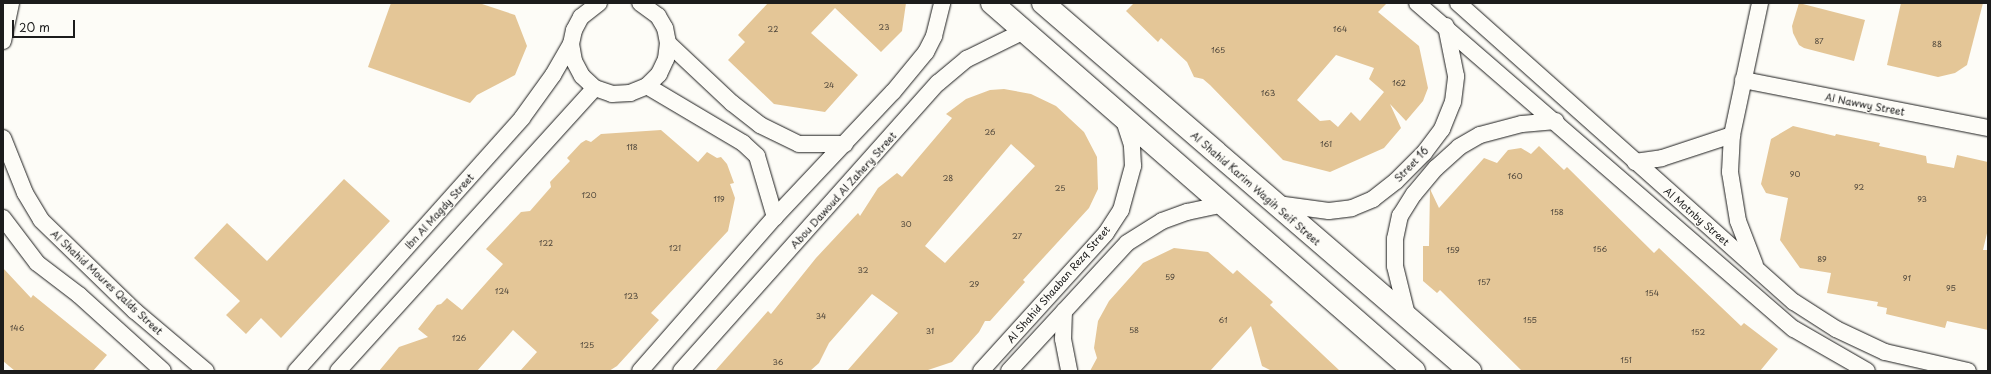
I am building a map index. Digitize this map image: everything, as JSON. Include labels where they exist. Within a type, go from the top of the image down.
[{"type":"street","points":[[3,41],[11,3]]},
{"type":"street","points":[[640,371],[775,217],[845,144],[926,52],[934,36],[942,3]]},
{"type":"street","points":[[992,3],[1124,121],[1224,204],[1414,371]]},
{"type":"street","name":"Al Shahid Karim Wagih Seif Street","points":[[1043,3],[1470,371]]},
{"type":"street","points":[[1417,3],[1446,26],[1556,121],[1794,329],[1867,371]]},
{"type":"street","name":"Al Motnby Street","points":[[1458,3],[1794,302],[1859,340],[1913,360],[1968,371]]},
{"type":"street","points":[[1757,269],[1746,244],[1733,197],[1730,172],[1732,135],[1760,3]]},
{"type":"street","name":"Ibn Al Magdy Street","points":[[296,371],[522,118],[553,75],[572,44],[581,17],[594,4]]},
{"type":"street","points":[[572,44],[574,61],[582,76],[595,88],[612,94],[630,93],[647,86],[659,74],[666,59],[668,43],[665,28],[658,16],[644,4]]},
{"type":"street","name":"Street 16","points":[[1274,203],[1329,212],[1352,208],[1373,199],[1396,181],[1424,153],[1442,129],[1453,102],[1456,76],[1446,26]]},
{"type":"street","name":"Abou Dawoud Al Zahery Street","points":[[681,371],[938,83],[967,59],[1024,32]]},
{"type":"street","points":[[668,43],[732,103],[760,125],[799,144],[845,144]]},
{"type":"street","name":"Al Nawwy Street","points":[[1743,80],[1988,128]]},
{"type":"street","points":[[647,86],[743,142],[756,156],[775,217]]},
{"type":"street","points":[[338,371],[595,88]]},
{"type":"street","name":"Al Shahid Shaaban Rezq Street","points":[[981,371],[1106,233],[1121,210],[1133,166],[1132,145],[1124,121]]},
{"type":"street","name":"Street 16","points":[[1408,319],[1395,266],[1395,239],[1400,216],[1414,194],[1453,152],[1480,135],[1522,124],[1556,121]]},
{"type":"street","points":[[1635,162],[1669,156],[1732,135]]},
{"type":"street","name":"Al Shahid Moures Qalds Street","points":[[3,138],[24,193],[41,220],[135,311],[206,371]]},
{"type":"street","name":"Al Shahid Shaaban Rezq Street","points":[[1012,368],[1112,258],[1143,231],[1187,212],[1224,204]]},
{"type":"street","points":[[3,218],[37,263],[79,295],[163,371]]},
{"type":"street","points":[[1064,311],[1063,339],[1069,371]]},
{"type":"street","points":[[997,353],[1012,368]]},
{"type":"building","points":[[391,3],[479,3],[515,15],[527,46],[515,75],[477,95],[470,103],[368,67]]},
{"type":"building","points":[[768,3],[906,3],[902,31],[881,52],[835,8],[811,33],[858,75],[825,112],[774,104],[728,60],[745,42],[738,35]]},
{"type":"building","points":[[1134,3],[1387,3],[1378,12],[1419,46],[1428,88],[1423,101],[1406,121],[1390,104],[1401,128],[1384,148],[1330,172],[1283,160],[1210,85],[1203,79],[1194,77],[1187,62],[1161,38],[1158,42],[1126,11]],"holes":[[[1336,55],[1374,68],[1369,79],[1384,92],[1360,121],[1351,112],[1338,127],[1330,120],[1320,121],[1297,100]]]},
{"type":"building","points":[[1799,3],[1865,20],[1854,61],[1804,48],[1799,45],[1793,33],[1792,26]]},
{"type":"building","points":[[1901,3],[1983,3],[1967,65],[1955,73],[1938,77],[1887,65]]},
{"type":"building","points":[[1004,89],[1031,94],[1056,106],[1084,132],[1097,157],[1098,189],[1089,208],[1023,280],[1025,282],[990,321],[985,321],[979,332],[952,362],[925,371],[847,371],[898,313],[872,294],[829,343],[819,363],[810,371],[715,371],[768,311],[771,314],[816,258],[858,213],[860,216],[878,188],[897,173],[902,177],[952,118],[946,114],[966,99],[990,90]],"holes":[[[1011,144],[1035,166],[945,263],[925,246]]]},
{"type":"building","points":[[1793,126],[1835,136],[1836,134],[1880,143],[1879,146],[1926,156],[1927,163],[1954,168],[1957,155],[1988,162],[1988,229],[1983,250],[1988,250],[1988,330],[1947,321],[1945,328],[1886,314],[1887,308],[1877,306],[1878,302],[1827,293],[1831,273],[1800,268],[1780,240],[1788,198],[1766,193],[1761,184],[1771,139]]},
{"type":"building","points":[[661,130],[698,162],[707,152],[717,158],[721,157],[727,164],[734,183],[730,184],[735,198],[728,231],[651,313],[659,320],[617,366],[609,371],[520,371],[537,352],[513,330],[477,371],[379,371],[399,347],[428,337],[418,329],[437,305],[441,304],[447,298],[462,310],[503,264],[486,249],[521,212],[530,211],[551,187],[550,182],[570,161],[567,158],[581,143],[586,140],[591,142],[601,134]]},
{"type":"building","points":[[1539,146],[1564,170],[1567,167],[1654,253],[1659,248],[1741,326],[1744,323],[1778,349],[1760,371],[1522,371],[1440,290],[1437,293],[1423,281],[1423,246],[1429,246],[1430,189],[1439,208],[1484,158],[1497,163],[1508,150],[1521,148],[1531,154]]},
{"type":"building","points":[[344,179],[390,221],[281,338],[261,318],[246,334],[226,315],[240,301],[194,258],[227,223],[267,261]]},
{"type":"building","points":[[1174,248],[1208,252],[1233,274],[1237,270],[1273,302],[1270,305],[1340,371],[1272,371],[1262,366],[1251,326],[1210,371],[1090,371],[1097,358],[1094,348],[1098,321],[1109,301],[1143,263]]},
{"type":"building","points":[[3,268],[31,298],[33,295],[107,355],[93,371],[15,371],[3,361]]}]
